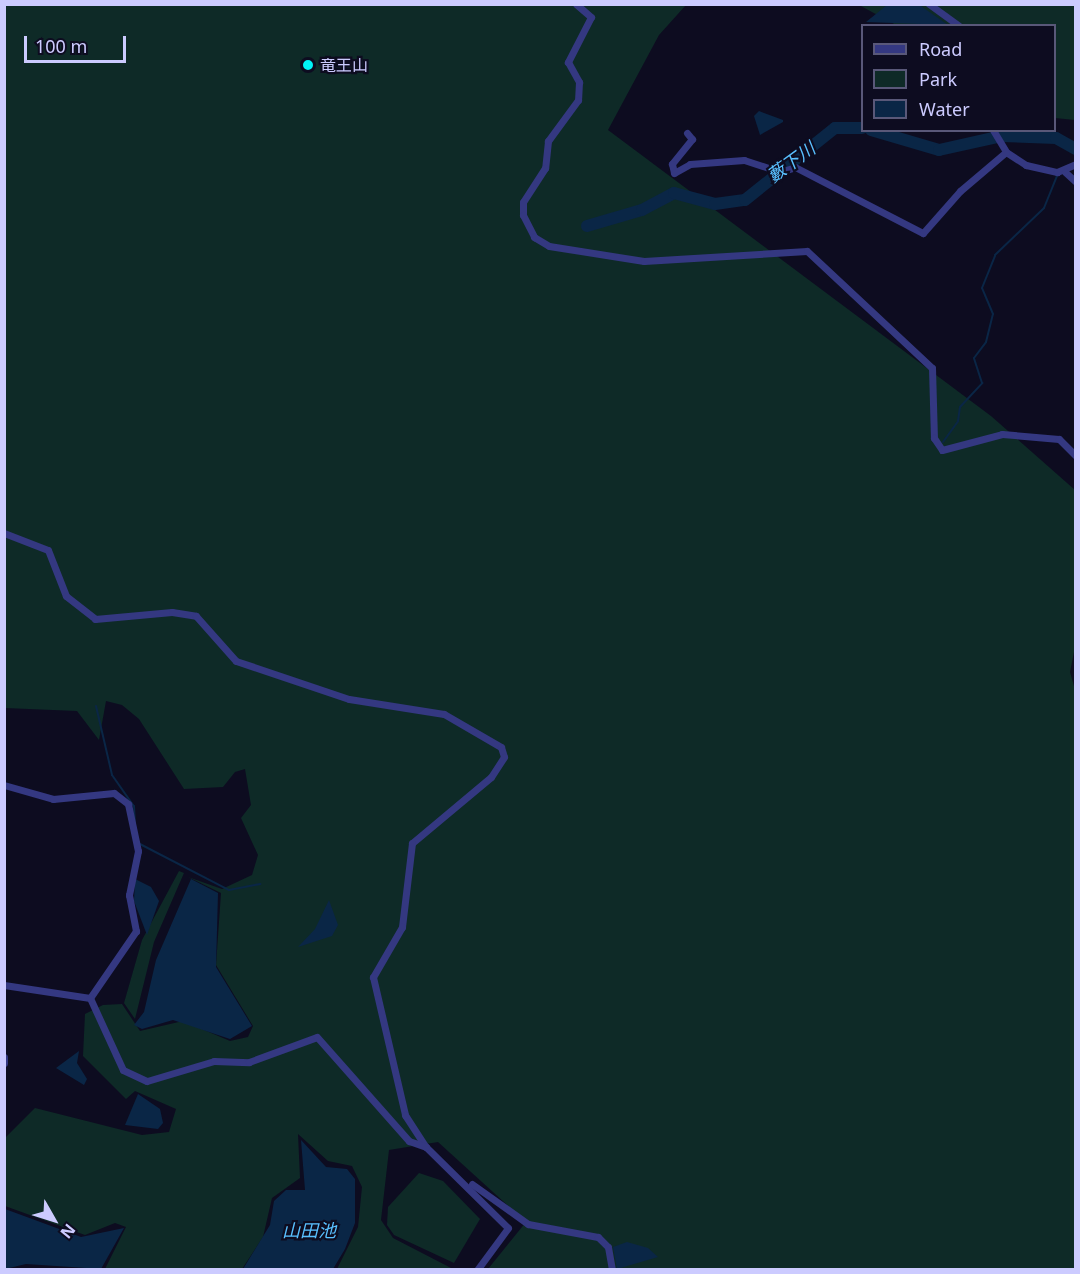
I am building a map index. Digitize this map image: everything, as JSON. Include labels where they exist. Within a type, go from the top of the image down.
[{"type":"street","points":[[576,4],[591,17],[568,62],[579,94],[573,111],[548,141],[545,168],[523,202],[534,237],[549,246],[644,261],[807,251],[932,368],[934,438],[942,450],[1002,434],[1059,439],[1076,456]]},
{"type":"street","points":[[929,4],[956,24]]},
{"type":"street","points":[[687,133],[692,139],[672,164],[674,173],[690,164],[744,160],[775,171],[795,167],[823,178],[923,233],[960,191],[1006,152]]},
{"type":"street","points":[[996,135],[1006,152],[1034,169],[1065,172],[1076,182]]},
{"type":"street","points":[[1065,172],[1076,164]]},
{"type":"street","points":[[4,533],[48,550],[66,596],[94,619],[172,612],[196,616],[236,661],[349,699],[444,714],[501,747],[504,757],[491,777],[412,843],[402,927],[373,977],[402,1107],[426,1147]]},
{"type":"street","points":[[4,785],[53,799],[114,793],[128,804],[138,852],[129,895],[136,931],[90,998]]},
{"type":"street","points":[[4,985],[90,998]]},
{"type":"street","points":[[90,998],[123,1070],[147,1081],[174,1077],[203,1063],[249,1062],[317,1037],[409,1140],[426,1147],[463,1178],[528,1224],[598,1237],[608,1247],[612,1269]]},
{"type":"street","points":[[4,1057],[4,1063]]},
{"type":"street","points":[[463,1178],[508,1228],[477,1269]]},
{"type":"green space","points":[[4,5],[686,5],[659,35],[608,130],[991,416],[1075,490],[1076,642],[1070,672],[1076,693],[1075,1269],[488,1269],[526,1222],[438,1142],[389,1150],[381,1220],[393,1238],[453,1269],[337,1269],[358,1227],[362,1187],[352,1166],[328,1161],[298,1134],[300,1178],[272,1198],[263,1237],[242,1269],[105,1269],[126,1227],[115,1223],[85,1235],[5,1206],[5,1138],[35,1108],[142,1135],[169,1132],[176,1109],[135,1091],[126,1099],[83,1056],[85,1014],[103,1005],[122,1004],[140,1031],[183,1021],[230,1041],[248,1037],[253,1026],[216,965],[221,893],[188,877],[222,889],[252,875],[258,855],[241,818],[251,805],[245,769],[235,772],[223,787],[184,789],[139,719],[122,705],[106,701],[99,740],[77,711],[5,708]]},
{"type":"green space","points":[[859,5],[1075,5],[1075,120],[1056,118],[1056,24],[894,24]]},
{"type":"green space","points":[[179,871],[184,873],[154,942],[135,1019],[124,1003],[142,940]]},
{"type":"green space","points":[[419,1173],[443,1181],[480,1219],[454,1263],[394,1235],[387,1225],[388,1207]]},
{"type":"water","points":[[918,4],[947,24],[866,22],[887,5]]},
{"type":"water","points":[[759,111],[783,120],[783,122],[760,135],[754,116]]},
{"type":"water","points":[[135,879],[151,887],[159,901],[147,935],[134,901]]},
{"type":"water","points":[[191,879],[218,893],[216,967],[252,1026],[230,1039],[173,1020],[142,1029],[134,1025],[144,1012],[156,960]]},
{"type":"water","points":[[329,900],[338,925],[332,936],[298,947],[315,929]]},
{"type":"water","points":[[79,1051],[77,1063],[87,1079],[84,1085],[56,1068]]},
{"type":"water","points":[[138,1094],[160,1109],[163,1123],[158,1129],[125,1125]]},
{"type":"water","name":"山田池","points":[[301,1140],[326,1167],[347,1169],[355,1179],[355,1223],[345,1249],[333,1269],[243,1269],[270,1225],[274,1201],[286,1190],[305,1190]]},
{"type":"water","points":[[5,1209],[81,1237],[124,1228],[101,1269],[26,1264],[5,1269]]},
{"type":"water","points":[[627,1242],[648,1248],[658,1257],[617,1269],[613,1247]]},
{"type":"waterway","name":"藪下川","points":[[587,226],[642,210],[674,193],[715,204],[745,200],[835,128],[861,128]]},
{"type":"waterway","name":"藪下川","points":[[878,132],[939,150],[1002,136],[1056,138],[1076,149]]},
{"type":"waterway","points":[[943,442],[958,421],[960,407],[982,383],[974,358],[986,342],[993,314],[982,288],[995,255],[1044,208],[1057,175]]},
{"type":"waterway","points":[[96,706],[112,775],[134,806],[135,823]]},
{"type":"waterway","points":[[138,843],[229,890],[260,884]]},
{"type":"place","name":"竜王山","points":[[308,65]]}]
